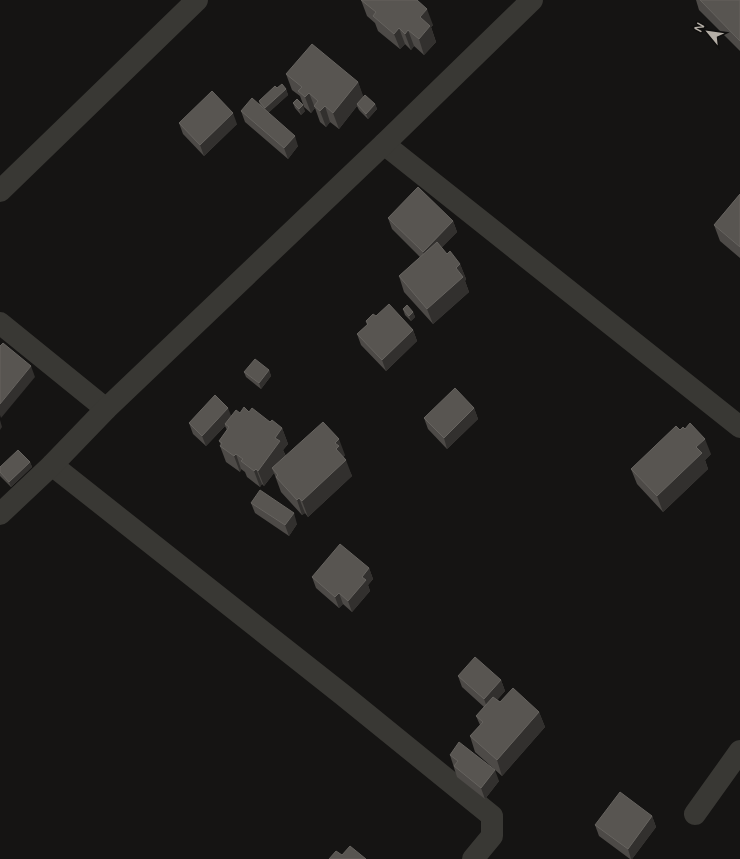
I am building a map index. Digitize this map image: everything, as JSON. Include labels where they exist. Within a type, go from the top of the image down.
[{"type":"street","points":[[0,190],[197,0]]},
{"type":"street","points":[[0,514],[52,465],[106,409],[384,144],[532,0]]},
{"type":"street","points":[[384,144],[740,427]]},
{"type":"street","points":[[0,324],[106,409]]},
{"type":"street","points":[[52,465],[343,695],[492,816],[492,836],[473,859]]},
{"type":"street","points":[[695,814],[740,751]]},
{"type":"building","points":[[361,0],[417,0],[427,9],[420,17],[430,26],[419,39],[408,30],[405,34],[399,28],[394,34],[373,16],[376,12]]},
{"type":"building","points":[[700,0],[740,0],[740,41]]},
{"type":"building","points":[[312,44],[358,82],[333,113],[325,106],[320,111],[314,106],[318,101],[309,93],[305,97],[298,91],[302,87],[286,74]]},
{"type":"building","points":[[282,84],[286,89],[265,108],[259,101],[275,86],[277,88]]},
{"type":"building","points":[[212,91],[233,113],[200,145],[179,123]]},
{"type":"building","points":[[365,95],[375,104],[366,114],[357,104]]},
{"type":"building","points":[[252,98],[295,136],[284,148],[241,111]]},
{"type":"building","points":[[297,99],[303,105],[299,109],[293,103]]},
{"type":"building","points":[[418,187],[453,221],[423,252],[388,218]]},
{"type":"building","points":[[740,194],[740,247],[714,225]]},
{"type":"building","points":[[437,242],[447,254],[450,251],[460,264],[456,268],[463,277],[427,309],[399,276]]},
{"type":"building","points":[[389,304],[413,330],[382,360],[357,334],[368,324],[366,321],[373,314],[376,316]]},
{"type":"building","points":[[407,305],[413,312],[409,316],[403,309]]},
{"type":"building","points":[[3,343],[31,366],[0,404],[0,346]]},
{"type":"building","points":[[255,359],[269,370],[259,383],[244,372]]},
{"type":"building","points":[[455,388],[474,408],[444,438],[424,418]]},
{"type":"building","points":[[215,395],[228,408],[202,436],[189,423]]},
{"type":"building","points":[[244,407],[249,412],[252,408],[270,422],[272,420],[282,428],[275,438],[280,441],[258,471],[256,469],[254,471],[241,461],[243,459],[236,454],[234,456],[220,446],[222,443],[219,441],[229,427],[225,424],[236,410],[240,413]]},
{"type":"building","points":[[323,422],[339,439],[335,443],[339,446],[336,449],[346,460],[302,501],[299,498],[297,500],[276,477],[278,475],[272,468]]},
{"type":"building","points":[[690,423],[705,439],[696,447],[702,453],[657,496],[631,469],[676,426],[680,430],[683,427],[685,429]]},
{"type":"building","points":[[18,450],[30,462],[9,482],[0,472],[0,467]]},
{"type":"building","points":[[260,490],[294,513],[285,525],[251,503]]},
{"type":"building","points":[[340,544],[369,568],[362,577],[366,580],[348,601],[339,593],[335,597],[312,577]]},
{"type":"building","points":[[475,657],[501,680],[484,699],[458,676]]},
{"type":"building","points":[[513,688],[539,712],[497,760],[470,736],[483,722],[476,716],[493,697],[500,702]]},
{"type":"building","points":[[459,742],[495,770],[481,788],[454,766],[458,761],[450,755]]},
{"type":"building","points":[[620,792],[652,816],[628,849],[595,825]]},
{"type":"building","points":[[350,846],[366,859],[329,859],[336,851],[342,855]]}]
